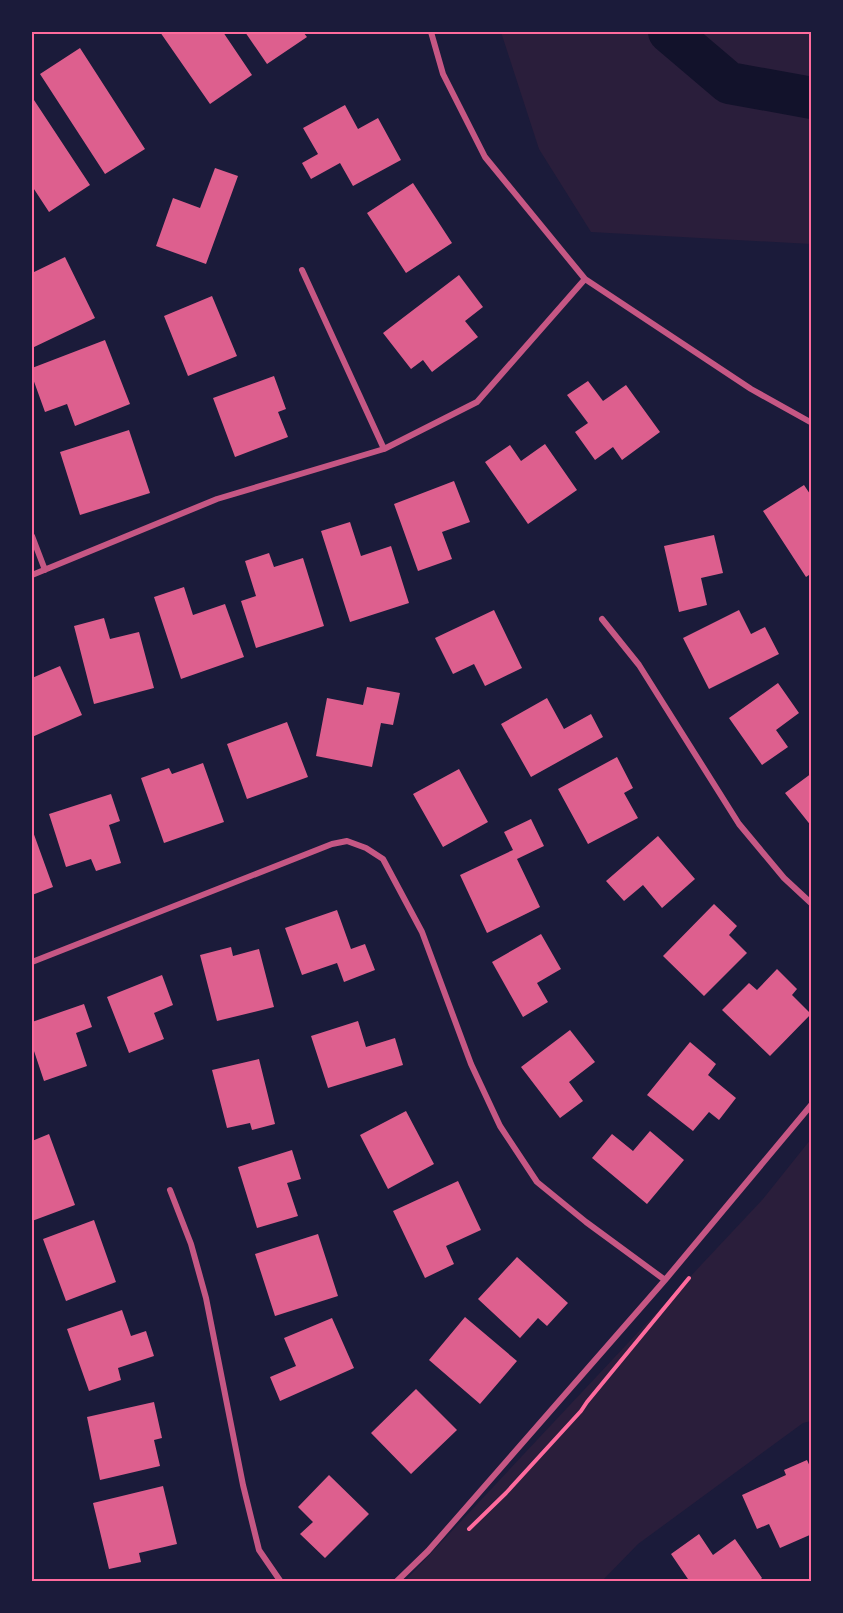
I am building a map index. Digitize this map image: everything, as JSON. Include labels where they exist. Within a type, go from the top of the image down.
[{"type":"street","points":[[431,32],[444,74],[485,157],[585,279],[751,389],[812,423]]},
{"type":"street","points":[[302,270],[384,448]]},
{"type":"street","points":[[32,575],[218,499],[384,448],[477,402],[585,279]]},
{"type":"street","points":[[32,536],[45,570]]},
{"type":"street","points":[[602,619],[639,665],[739,824],[784,878],[812,904]]},
{"type":"street","points":[[32,962],[332,844],[346,842],[366,848],[383,859],[422,932],[471,1064],[500,1126],[537,1182],[586,1222],[665,1280]]},
{"type":"street","points":[[396,1581],[428,1551],[665,1280],[812,1104]]},
{"type":"street","points":[[170,1190],[191,1244],[206,1298],[243,1485],[259,1550],[281,1581]]},
{"type":"path","points":[[467,1532],[581,1411],[691,1276]]},
{"type":"shaded area","points":[[501,32],[811,32],[811,244],[591,232],[539,149]]},
{"type":"shaded area","points":[[811,1139],[811,1421],[803,1423],[638,1544],[602,1581],[404,1582],[763,1199]]},
{"type":"building","points":[[160,32],[223,32],[252,75],[210,104]]},
{"type":"building","points":[[245,32],[303,32],[307,37],[267,64]]},
{"type":"building","points":[[80,48],[145,149],[105,174],[40,74]]},
{"type":"building","points":[[32,97],[90,185],[49,212],[32,186]]},
{"type":"building","points":[[345,105],[358,129],[378,118],[401,160],[353,186],[340,163],[311,179],[302,163],[318,154],[303,128]]},
{"type":"building","points":[[215,168],[238,176],[206,264],[156,246],[173,198],[200,208]]},
{"type":"building","points":[[413,183],[452,243],[406,273],[367,213]]},
{"type":"building","points":[[65,257],[95,318],[32,348],[32,273]]},
{"type":"building","points":[[459,275],[483,307],[465,321],[478,337],[432,372],[423,360],[411,369],[383,333]]},
{"type":"building","points":[[212,296],[237,356],[188,376],[164,316]]},
{"type":"building","points":[[105,340],[130,404],[75,426],[67,404],[45,412],[32,376],[32,368]]},
{"type":"building","points":[[274,376],[286,409],[278,412],[288,437],[235,457],[213,398]]},
{"type":"building","points":[[588,381],[603,401],[626,385],[660,432],[622,460],[613,447],[595,460],[575,432],[588,423],[567,395]]},
{"type":"building","points":[[129,430],[150,493],[80,515],[60,452]]},
{"type":"building","points":[[545,444],[577,490],[528,524],[485,462],[510,445],[521,461]]},
{"type":"building","points":[[454,481],[470,522],[442,532],[452,559],[418,571],[394,504]]},
{"type":"building","points":[[804,485],[812,497],[812,573],[806,577],[763,511]]},
{"type":"building","points":[[350,522],[361,556],[391,546],[409,603],[350,622],[321,531]]},
{"type":"building","points":[[714,535],[723,573],[701,578],[707,605],[679,612],[664,546]]},
{"type":"building","points":[[269,553],[274,567],[303,558],[324,626],[256,648],[241,601],[256,596],[245,561]]},
{"type":"building","points":[[184,587],[193,615],[225,604],[244,657],[181,679],[154,597]]},
{"type":"building","points":[[494,610],[522,668],[485,686],[474,664],[453,674],[435,638]]},
{"type":"building","points":[[739,610],[751,634],[765,627],[779,654],[709,689],[683,638]]},
{"type":"building","points":[[104,618],[110,639],[139,632],[154,688],[94,704],[74,626]]},
{"type":"building","points":[[60,666],[82,715],[32,737],[32,678]]},
{"type":"building","points":[[778,683],[799,713],[776,730],[788,747],[762,765],[729,718]]},
{"type":"building","points":[[367,687],[400,693],[393,725],[381,723],[372,767],[316,756],[327,698],[363,705]]},
{"type":"building","points":[[547,698],[564,729],[591,714],[603,737],[531,777],[501,724]]},
{"type":"building","points":[[287,722],[308,777],[247,799],[227,744]]},
{"type":"building","points":[[617,757],[633,788],[624,793],[638,818],[588,844],[558,789]]},
{"type":"building","points":[[203,763],[224,822],[164,843],[141,778],[169,768],[172,774]]},
{"type":"building","points":[[459,769],[488,822],[443,847],[413,794]]},
{"type":"building","points":[[812,773],[812,827],[785,793]]},
{"type":"building","points":[[111,794],[120,821],[109,825],[121,863],[96,871],[91,859],[66,867],[49,814]]},
{"type":"building","points":[[531,819],[544,846],[517,859],[540,907],[487,933],[460,875],[513,850],[504,832]]},
{"type":"building","points":[[32,829],[53,887],[32,895]]},
{"type":"building","points":[[658,836],[695,879],[662,908],[643,885],[624,901],[606,881]]},
{"type":"building","points":[[714,904],[737,926],[729,935],[747,953],[704,996],[663,956]]},
{"type":"building","points":[[337,910],[351,949],[365,944],[375,970],[344,982],[337,963],[302,975],[285,928]]},
{"type":"building","points":[[541,934],[561,969],[537,983],[548,1002],[523,1017],[492,962]]},
{"type":"building","points":[[231,947],[233,956],[259,949],[274,1007],[217,1021],[200,955]]},
{"type":"building","points":[[777,969],[797,989],[792,995],[811,1014],[770,1056],[722,1010],[749,983],[757,990]]},
{"type":"building","points":[[162,975],[173,1005],[154,1013],[164,1039],[129,1053],[107,997]]},
{"type":"building","points":[[84,1004],[92,1027],[76,1033],[87,1066],[44,1081],[32,1045],[32,1022]]},
{"type":"building","points":[[358,1021],[366,1047],[395,1038],[403,1065],[328,1088],[311,1036]]},
{"type":"building","points":[[570,1030],[595,1062],[569,1082],[583,1101],[560,1118],[521,1067]]},
{"type":"building","points":[[690,1042],[716,1064],[708,1075],[736,1098],[719,1120],[709,1112],[693,1131],[647,1095]]},
{"type":"building","points":[[259,1059],[275,1124],[252,1130],[250,1123],[227,1128],[212,1070]]},
{"type":"building","points":[[406,1111],[434,1164],[388,1189],[360,1135]]},
{"type":"building","points":[[650,1131],[684,1160],[647,1204],[592,1158],[612,1134],[633,1151]]},
{"type":"building","points":[[49,1134],[75,1205],[32,1221],[32,1141]]},
{"type":"building","points":[[292,1150],[301,1179],[287,1183],[298,1216],[257,1228],[238,1167]]},
{"type":"building","points":[[458,1181],[481,1230],[446,1246],[454,1264],[425,1278],[393,1211]]},
{"type":"building","points":[[94,1220],[116,1282],[66,1301],[43,1239]]},
{"type":"building","points":[[318,1234],[338,1296],[275,1316],[255,1254]]},
{"type":"building","points":[[517,1257],[568,1303],[547,1326],[538,1318],[520,1338],[478,1299]]},
{"type":"building","points":[[122,1310],[131,1336],[146,1331],[154,1356],[118,1368],[121,1380],[89,1391],[67,1329]]},
{"type":"building","points":[[465,1317],[517,1361],[480,1404],[429,1360]]},
{"type":"building","points":[[332,1318],[354,1368],[280,1401],[270,1377],[296,1366],[284,1338]]},
{"type":"building","points":[[416,1389],[457,1430],[411,1474],[371,1433]]},
{"type":"building","points":[[154,1402],[162,1438],[154,1440],[160,1466],[100,1480],[87,1417]]},
{"type":"building","points":[[807,1460],[812,1471],[812,1534],[780,1548],[769,1524],[757,1529],[742,1495],[786,1475],[784,1470]]},
{"type":"building","points":[[329,1475],[369,1514],[325,1558],[300,1534],[313,1522],[298,1507]]},
{"type":"building","points":[[163,1486],[177,1544],[139,1553],[141,1562],[109,1569],[93,1503]]},
{"type":"building","points":[[699,1534],[713,1555],[735,1539],[762,1578],[758,1582],[690,1582],[671,1554]]},
{"type":"waterway","points":[[669,32],[729,83],[812,98]]}]
